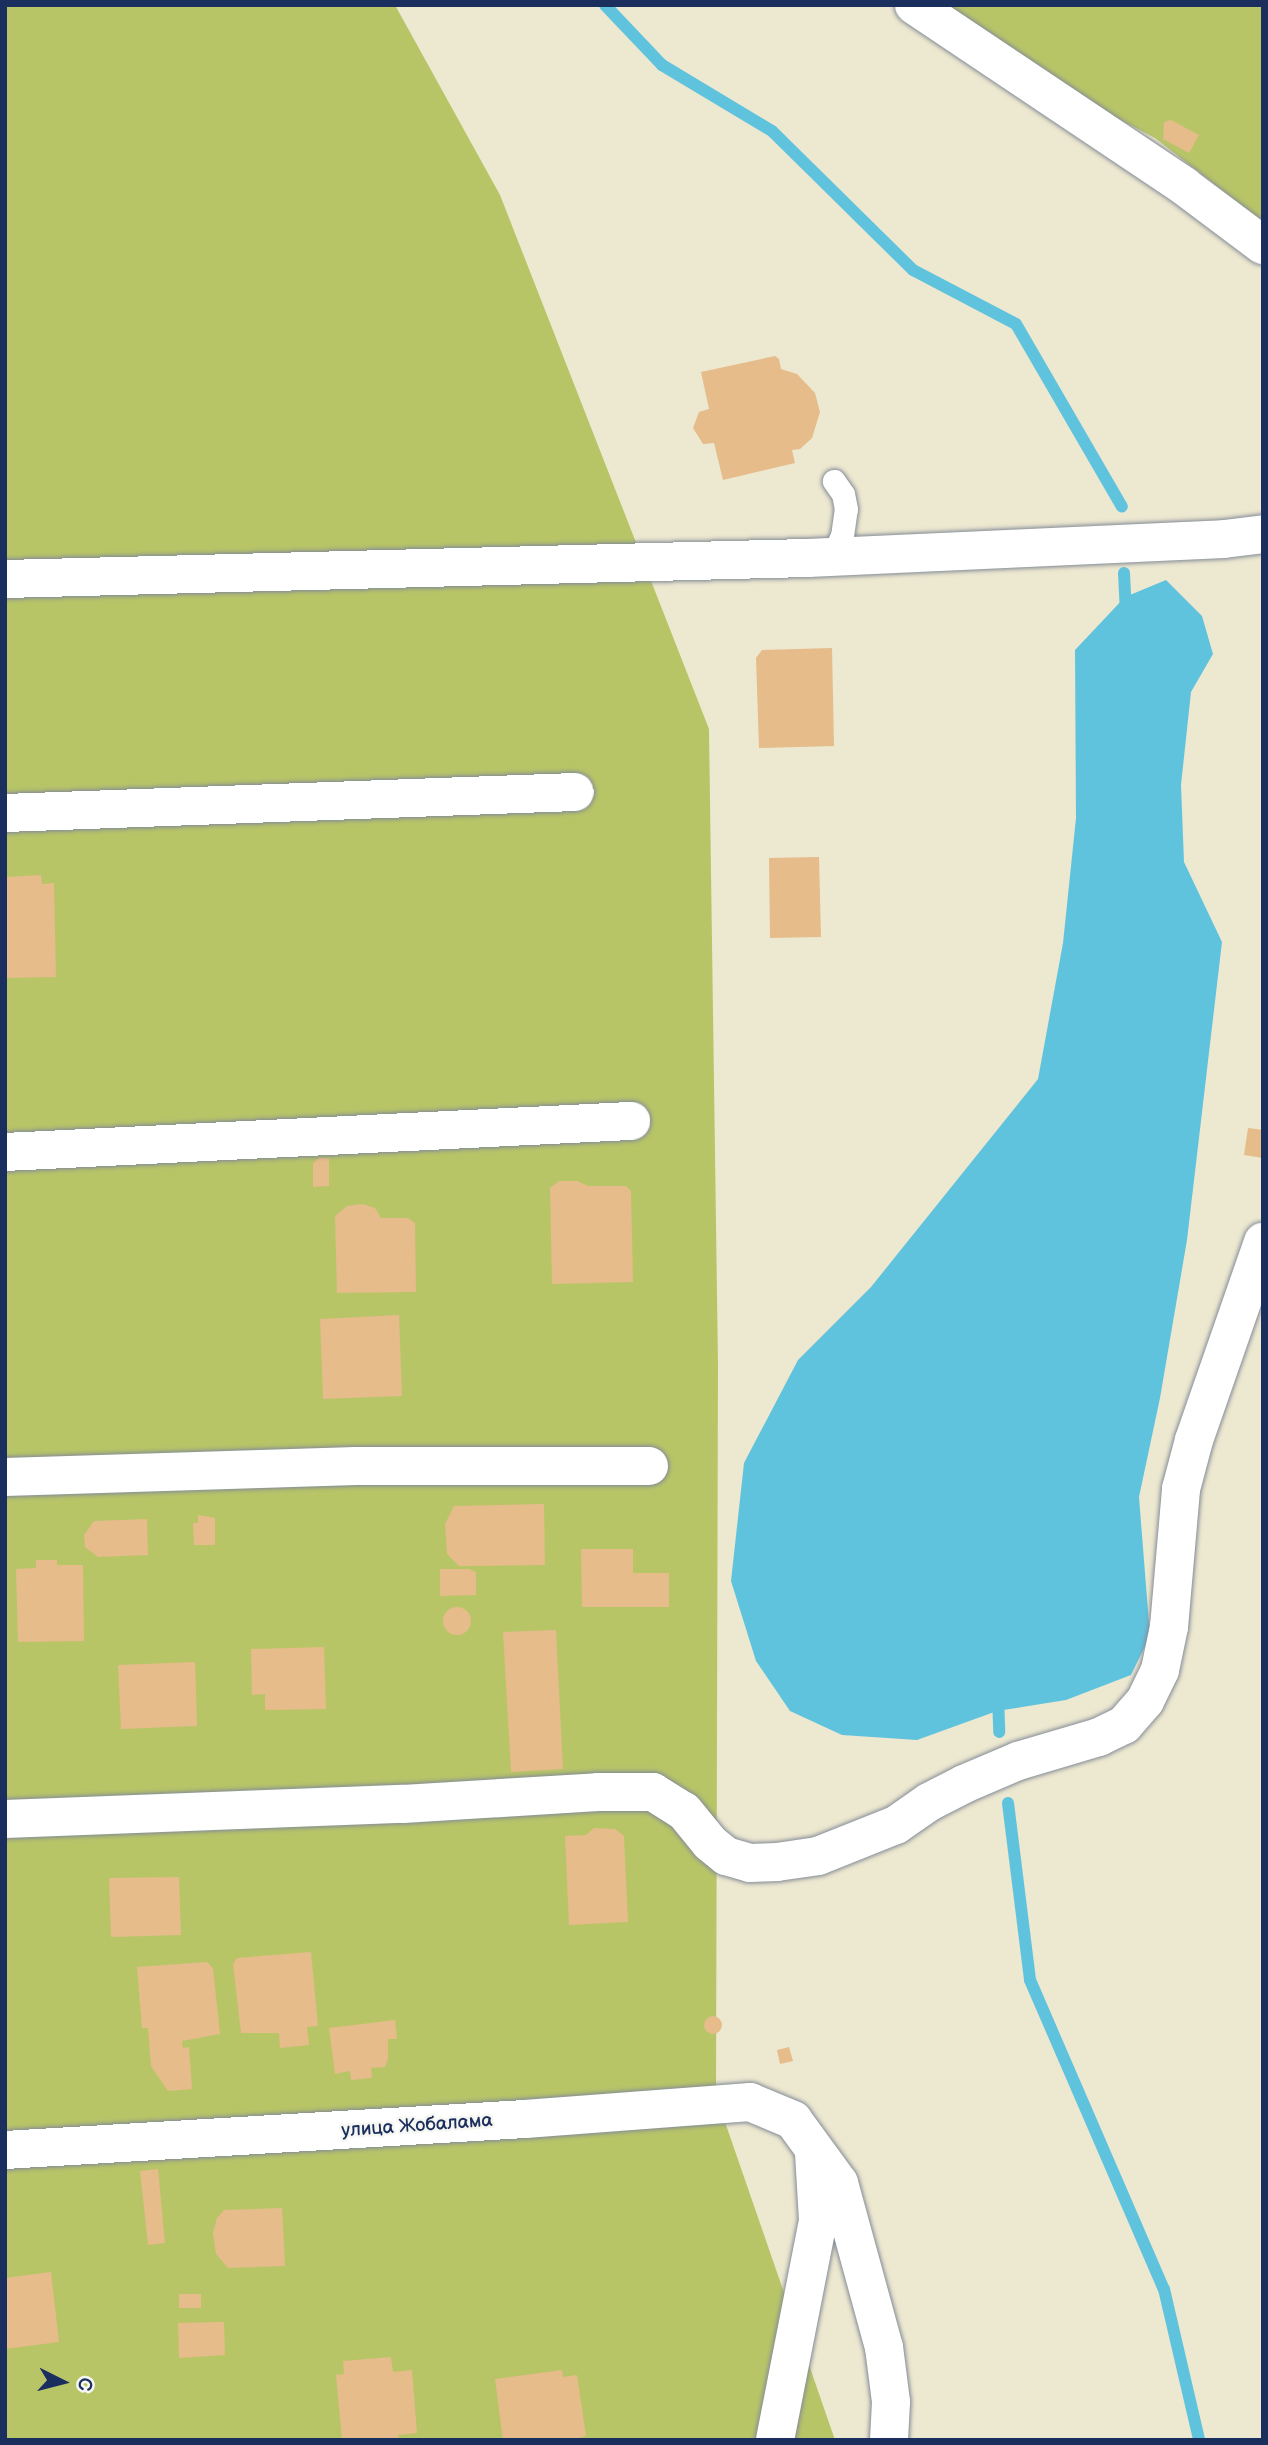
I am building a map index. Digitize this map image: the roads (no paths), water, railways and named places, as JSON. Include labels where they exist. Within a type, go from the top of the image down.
[{"type":"street","points":[[914,5],[1184,186],[1263,245]]},
{"type":"street","points":[[1223,539],[1263,512]]},
{"type":"street","points":[[5,579],[832,556],[1223,539],[1263,534]]},
{"type":"street","points":[[5,813],[575,792]]},
{"type":"street","points":[[5,1152],[631,1121]]},
{"type":"street","points":[[5,1819],[403,1804],[598,1792],[653,1792],[684,1811],[710,1843],[726,1856],[750,1863],[777,1862],[818,1856],[896,1825],[929,1802],[964,1784],[1018,1762],[1100,1737],[1124,1725],[1145,1701],[1160,1670],[1169,1628],[1181,1489],[1207,1401],[1263,1242]]},
{"type":"street","points":[[5,1477],[370,1466],[649,1466]]},
{"type":"street","name":"улица Жобалама","points":[[5,2150],[485,2122],[750,2102],[793,2120],[814,2144],[839,2183],[884,2347],[891,2402],[889,2440]]},
{"type":"street","points":[[775,2440],[818,2220],[814,2144]]},
{"type":"lane","points":[[832,556],[842,536],[846,509],[843,494],[834,481]]},
{"type":"water","points":[[1166,580],[1202,616],[1213,654],[1191,692],[1181,785],[1184,862],[1222,942],[1187,1240],[1160,1398],[1139,1497],[1150,1636],[1131,1675],[1066,1700],[997,1711],[917,1740],[842,1735],[790,1711],[756,1661],[731,1581],[744,1463],[798,1360],[871,1287],[1038,1079],[1063,943],[1076,818],[1075,650],[1125,597]]},
{"type":"waterway","points":[[605,5],[662,65],[772,131],[913,270],[1016,324],[1122,507]]},
{"type":"waterway","points":[[1124,573],[1126,614]]},
{"type":"waterway","points":[[998,1696],[999,1732]]},
{"type":"waterway","points":[[1008,1803],[1030,1980],[1164,2289],[1199,2440]]}]
